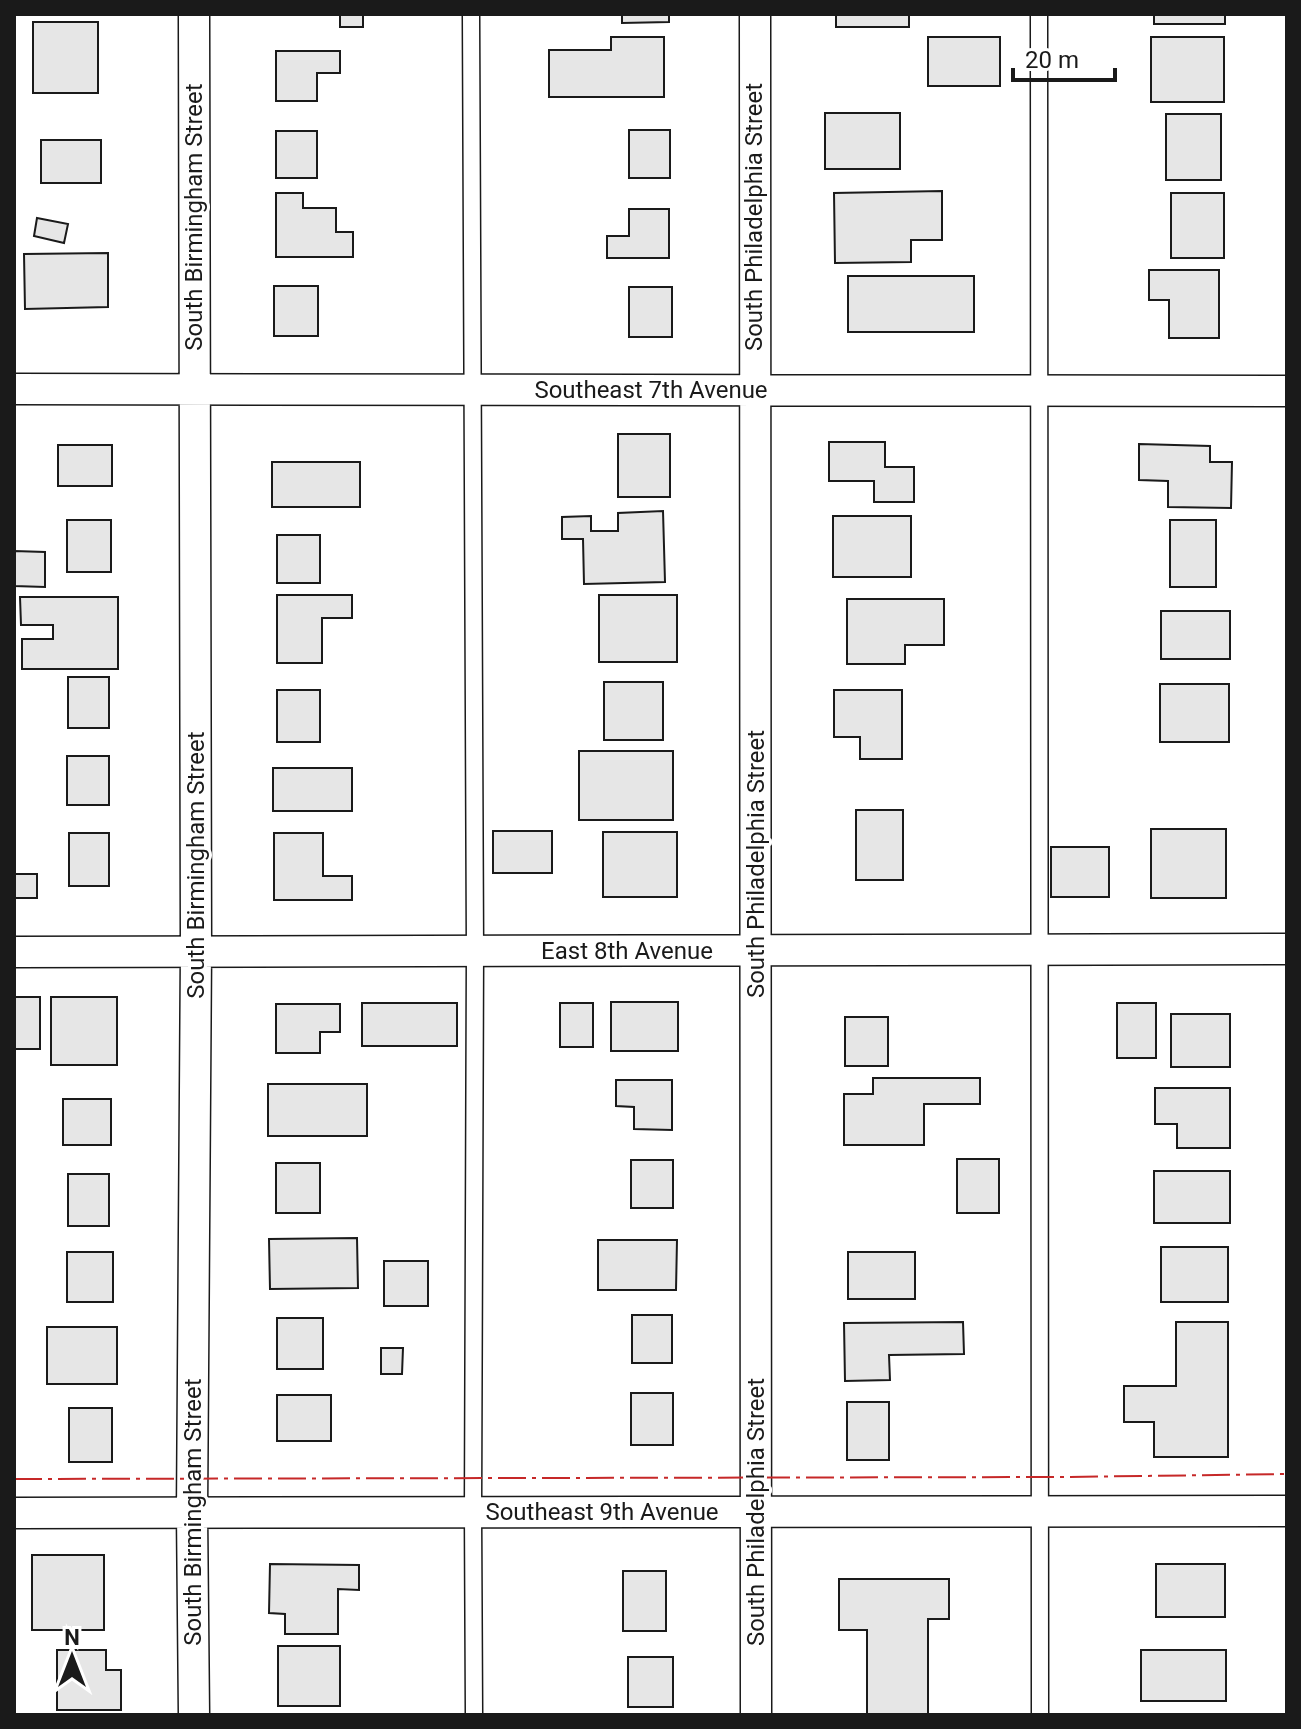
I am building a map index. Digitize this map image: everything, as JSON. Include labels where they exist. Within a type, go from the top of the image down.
[{"type":"street","name":"South Birmingham Street","points":[[194,14],[194,1715]]},
{"type":"street","name":"South Philadelphia Street","points":[[755,14],[756,1715]]},
{"type":"street","name":"Southeast 7th Avenue","points":[[14,389],[1287,391]]},
{"type":"street","name":"East 8th Avenue","points":[[14,952],[1287,949]]},
{"type":"street","name":"Southeast 9th Avenue","points":[[14,1513],[1287,1511]]},
{"type":"lane","points":[[471,14],[474,1715]]},
{"type":"lane","points":[[1039,14],[1040,1715]]},
{"type":"building","points":[[340,14],[363,14],[363,27],[340,27]]},
{"type":"building","points":[[622,14],[669,14],[669,22],[622,23]]},
{"type":"building","points":[[836,14],[909,14],[909,27],[836,27]]},
{"type":"building","points":[[1154,14],[1225,14],[1225,24],[1154,24]]},
{"type":"building","points":[[33,22],[98,22],[98,93],[33,93]]},
{"type":"building","points":[[611,37],[664,37],[664,97],[549,97],[549,50],[611,50]]},
{"type":"building","points":[[928,37],[1000,37],[1000,86],[928,86]]},
{"type":"building","points":[[1151,37],[1224,37],[1224,102],[1151,102]]},
{"type":"building","points":[[276,51],[340,51],[340,73],[317,73],[317,101],[276,101]]},
{"type":"building","points":[[825,113],[900,113],[900,169],[825,169]]},
{"type":"building","points":[[1166,114],[1221,114],[1221,180],[1166,180]]},
{"type":"building","points":[[629,130],[670,130],[670,178],[629,178]]},
{"type":"building","points":[[276,131],[317,131],[317,178],[276,178]]},
{"type":"building","points":[[41,140],[101,140],[101,183],[41,183]]},
{"type":"building","points":[[942,191],[942,240],[911,240],[911,262],[835,263],[834,193]]},
{"type":"building","points":[[276,193],[303,193],[303,208],[336,208],[336,232],[353,232],[353,257],[276,257]]},
{"type":"building","points":[[1171,193],[1224,193],[1224,258],[1171,258]]},
{"type":"building","points":[[629,209],[669,209],[669,258],[607,258],[607,236],[629,236]]},
{"type":"building","points":[[37,218],[68,224],[64,243],[34,236]]},
{"type":"building","points":[[108,253],[108,307],[25,309],[24,254]]},
{"type":"building","points":[[1149,270],[1219,270],[1219,338],[1169,338],[1169,300],[1149,300]]},
{"type":"building","points":[[848,276],[974,276],[974,332],[848,332]]},
{"type":"building","points":[[274,286],[318,286],[318,336],[274,336]]},
{"type":"building","points":[[629,287],[672,287],[672,337],[629,337]]},
{"type":"building","points":[[618,434],[670,434],[670,497],[618,497]]},
{"type":"building","points":[[829,442],[885,442],[885,467],[914,467],[914,502],[874,502],[874,481],[829,481]]},
{"type":"building","points":[[1139,444],[1210,446],[1210,462],[1232,462],[1231,508],[1168,507],[1168,481],[1139,480]]},
{"type":"building","points":[[58,445],[112,445],[112,486],[58,486]]},
{"type":"building","points":[[272,462],[360,462],[360,507],[272,507]]},
{"type":"building","points":[[663,511],[665,582],[584,584],[583,539],[562,539],[562,517],[591,516],[591,531],[618,531],[618,513]]},
{"type":"building","points":[[833,516],[911,516],[911,577],[833,577]]},
{"type":"building","points":[[67,520],[111,520],[111,572],[67,572]]},
{"type":"building","points":[[1170,520],[1216,520],[1216,587],[1170,587]]},
{"type":"building","points":[[277,535],[320,535],[320,583],[277,583]]},
{"type":"building","points":[[14,551],[45,552],[45,587],[14,586]]},
{"type":"building","points":[[277,595],[352,595],[352,618],[322,618],[322,663],[277,663]]},
{"type":"building","points":[[599,595],[677,595],[677,662],[599,662]]},
{"type":"building","points":[[20,597],[118,597],[118,669],[22,669],[22,639],[53,639],[53,625],[21,625]]},
{"type":"building","points":[[847,599],[944,599],[944,645],[905,645],[905,664],[847,664]]},
{"type":"building","points":[[1161,611],[1230,611],[1230,659],[1161,659]]},
{"type":"building","points":[[68,677],[109,677],[109,728],[68,728]]},
{"type":"building","points":[[604,682],[663,682],[663,740],[604,740]]},
{"type":"building","points":[[1160,684],[1229,684],[1229,742],[1160,742]]},
{"type":"building","points":[[277,690],[320,690],[320,742],[277,742]]},
{"type":"building","points":[[834,690],[902,690],[902,759],[860,759],[860,737],[834,737]]},
{"type":"building","points":[[579,751],[673,751],[673,820],[579,820]]},
{"type":"building","points":[[67,756],[109,756],[109,805],[67,805]]},
{"type":"building","points":[[273,768],[352,768],[352,811],[273,811]]},
{"type":"building","points":[[856,810],[903,810],[903,880],[856,880]]},
{"type":"building","points":[[1151,829],[1226,829],[1226,898],[1151,898]]},
{"type":"building","points":[[493,831],[552,831],[552,873],[493,873]]},
{"type":"building","points":[[603,832],[677,832],[677,897],[603,897]]},
{"type":"building","points":[[69,833],[109,833],[109,886],[69,886]]},
{"type":"building","points":[[274,833],[323,833],[323,876],[352,876],[352,900],[274,900]]},
{"type":"building","points":[[1051,847],[1109,847],[1109,897],[1051,897]]},
{"type":"building","points":[[14,874],[37,874],[37,898],[14,898]]},
{"type":"building","points":[[14,997],[40,997],[40,1049],[14,1049]]},
{"type":"building","points":[[51,997],[117,997],[117,1065],[51,1065]]},
{"type":"building","points":[[611,1002],[678,1002],[678,1051],[611,1051]]},
{"type":"building","points":[[362,1003],[457,1003],[457,1046],[362,1046]]},
{"type":"building","points":[[560,1003],[593,1003],[593,1047],[560,1047]]},
{"type":"building","points":[[1117,1003],[1156,1003],[1156,1058],[1117,1058]]},
{"type":"building","points":[[276,1004],[340,1004],[340,1032],[320,1032],[320,1053],[276,1053]]},
{"type":"building","points":[[1171,1014],[1230,1014],[1230,1067],[1171,1067]]},
{"type":"building","points":[[845,1017],[888,1017],[888,1066],[845,1066]]},
{"type":"building","points":[[873,1078],[980,1078],[980,1104],[924,1104],[924,1145],[844,1145],[844,1094],[873,1094]]},
{"type":"building","points":[[616,1080],[672,1080],[672,1130],[634,1129],[634,1107],[616,1106]]},
{"type":"building","points":[[268,1084],[367,1084],[367,1136],[268,1136]]},
{"type":"building","points":[[1155,1088],[1230,1088],[1230,1148],[1177,1148],[1177,1124],[1155,1124]]},
{"type":"building","points":[[63,1099],[111,1099],[111,1145],[63,1145]]},
{"type":"building","points":[[957,1159],[999,1159],[999,1213],[957,1213]]},
{"type":"building","points":[[631,1160],[673,1160],[673,1208],[631,1208]]},
{"type":"building","points":[[276,1163],[320,1163],[320,1213],[276,1213]]},
{"type":"building","points":[[1154,1171],[1230,1171],[1230,1223],[1154,1223]]},
{"type":"building","points":[[68,1174],[109,1174],[109,1226],[68,1226]]},
{"type":"building","points":[[357,1238],[358,1288],[270,1289],[269,1239]]},
{"type":"building","points":[[598,1240],[677,1240],[676,1290],[598,1290]]},
{"type":"building","points":[[1161,1247],[1228,1247],[1228,1302],[1161,1302]]},
{"type":"building","points":[[67,1252],[113,1252],[113,1302],[67,1302]]},
{"type":"building","points":[[848,1252],[915,1252],[915,1299],[848,1299]]},
{"type":"building","points":[[384,1261],[428,1261],[428,1306],[384,1306]]},
{"type":"building","points":[[632,1315],[672,1315],[672,1363],[632,1363]]},
{"type":"building","points":[[277,1318],[323,1318],[323,1369],[277,1369]]},
{"type":"building","points":[[963,1322],[964,1354],[889,1355],[890,1380],[845,1381],[844,1323]]},
{"type":"building","points":[[1176,1322],[1228,1322],[1228,1457],[1154,1457],[1154,1422],[1124,1422],[1124,1386],[1176,1386]]},
{"type":"building","points":[[47,1327],[117,1327],[117,1384],[47,1384]]},
{"type":"building","points":[[381,1348],[403,1348],[402,1374],[381,1374]]},
{"type":"building","points":[[631,1393],[673,1393],[673,1445],[631,1445]]},
{"type":"building","points":[[277,1395],[331,1395],[331,1441],[277,1441]]},
{"type":"building","points":[[847,1402],[889,1402],[889,1460],[847,1460]]},
{"type":"building","points":[[69,1408],[112,1408],[112,1462],[69,1462]]},
{"type":"building","points":[[32,1555],[104,1555],[104,1630],[32,1630]]},
{"type":"building","points":[[270,1564],[359,1565],[359,1590],[338,1589],[338,1634],[285,1634],[285,1614],[269,1613]]},
{"type":"building","points":[[1156,1564],[1225,1564],[1225,1617],[1156,1617]]},
{"type":"building","points":[[623,1571],[666,1571],[666,1631],[623,1631]]},
{"type":"building","points":[[839,1579],[949,1579],[949,1619],[928,1619],[928,1715],[867,1715],[867,1630],[839,1630]]},
{"type":"building","points":[[278,1646],[340,1646],[340,1706],[278,1706]]},
{"type":"building","points":[[57,1650],[106,1650],[106,1670],[121,1670],[121,1710],[57,1710]]},
{"type":"building","points":[[1141,1650],[1226,1650],[1226,1701],[1141,1701]]},
{"type":"building","points":[[628,1657],[673,1657],[673,1707],[628,1707]]},
{"type":"power","points":[[14,1479],[1287,1474]]}]
